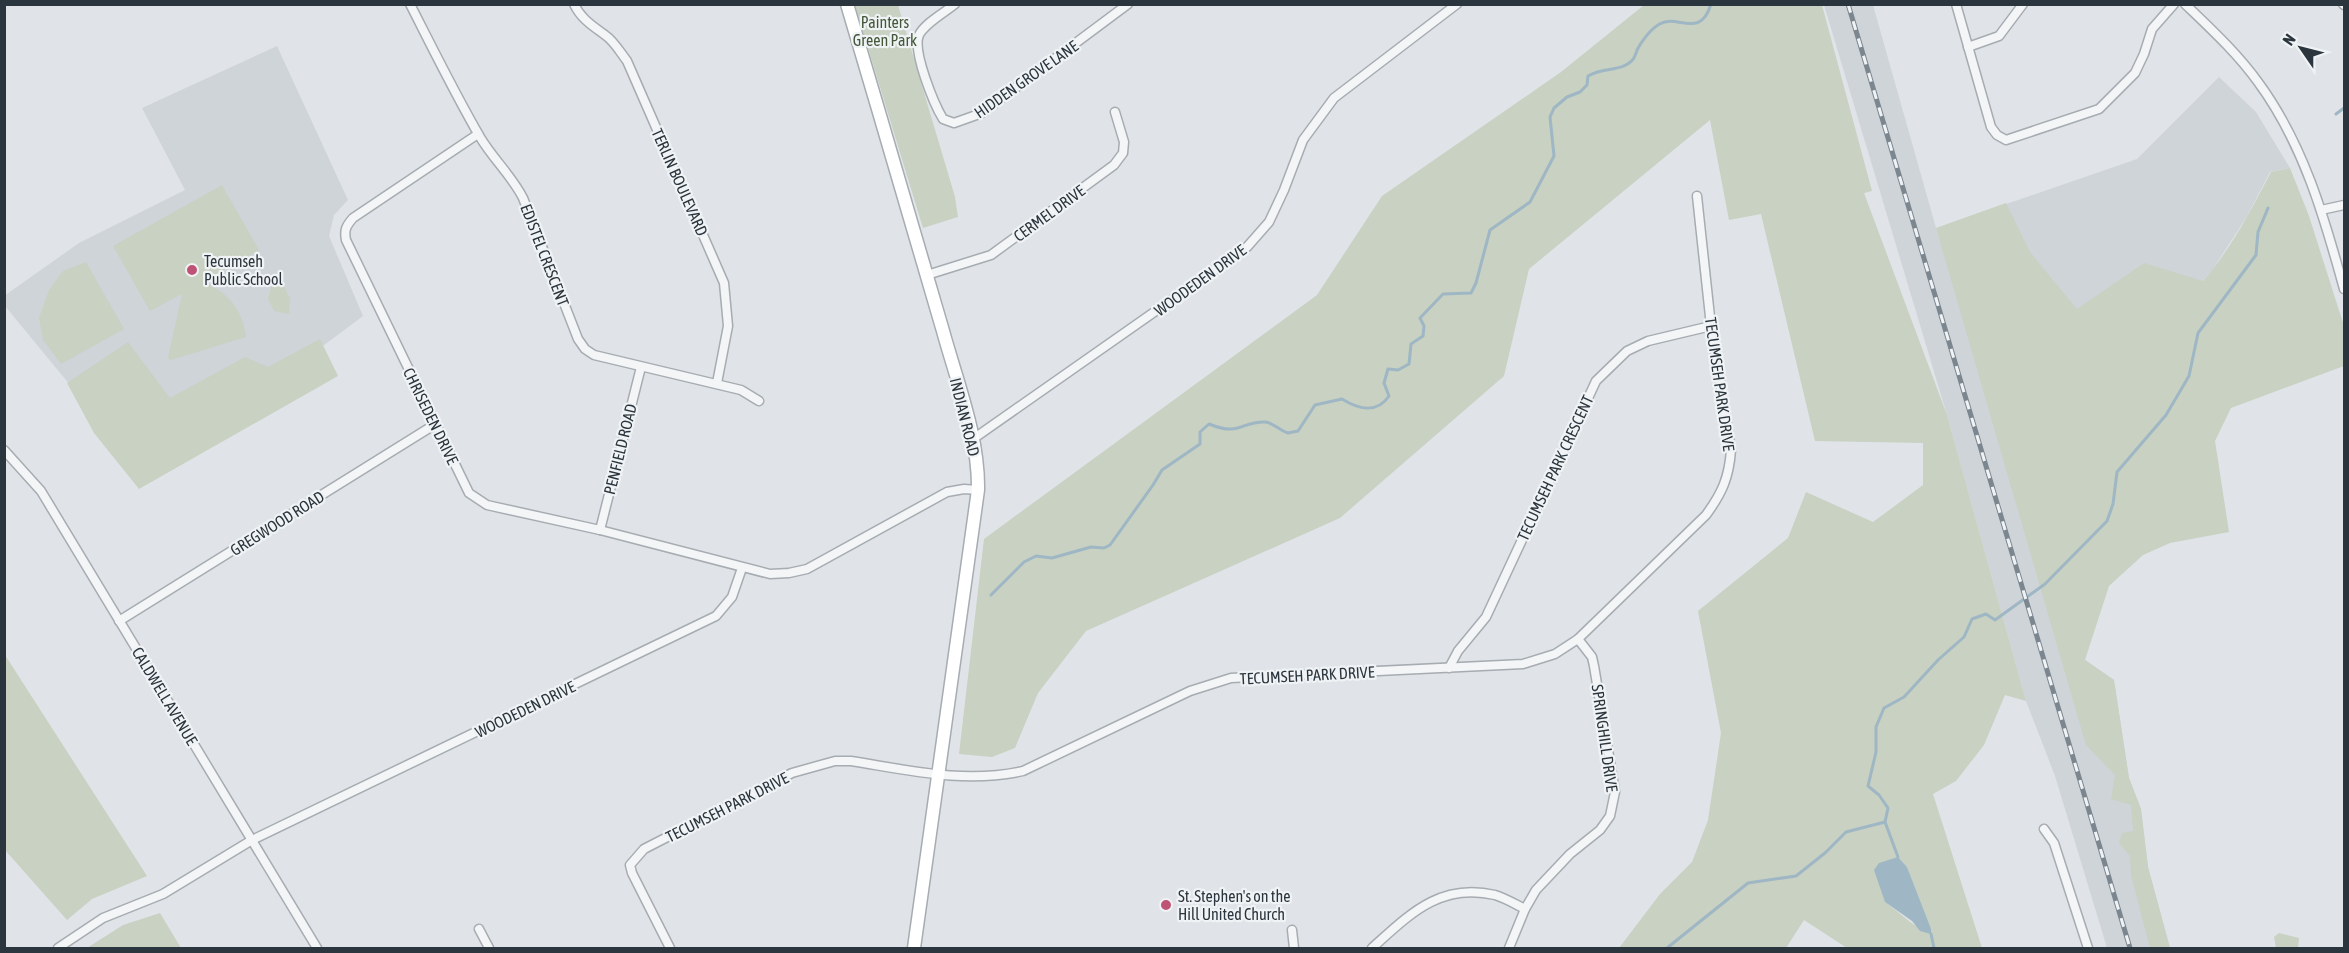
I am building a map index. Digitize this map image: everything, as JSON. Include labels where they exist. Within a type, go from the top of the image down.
[{"type":"street","name":"EDISTEL CRESCENT","points":[[410,4],[478,134],[496,163],[515,182],[578,339],[585,350],[594,355],[741,390],[759,401]]},
{"type":"street","name":"TERLIN BOULEVARD","points":[[574,4],[578,12],[594,29],[614,43],[627,61],[724,283],[728,326],[717,383]]},
{"type":"street","name":"INDIAN ROAD","points":[[847,4],[927,274],[973,439],[977,462],[978,490],[914,948]]},
{"type":"street","name":"HIDDEN GROVE LANE","points":[[955,4],[920,32],[916,44],[935,106],[943,119],[954,123],[982,113],[1128,4]]},
{"type":"street","name":"WOODEDEN DRIVE","points":[[973,439],[1247,246],[1269,222],[1304,140],[1334,98],[1456,4]]},
{"type":"street","points":[[1956,4],[1991,127],[1997,135],[2007,140],[2099,109],[2135,73],[2145,54],[2152,28],[2174,4]]},
{"type":"street","points":[[1968,46],[1990,41],[1999,36],[2023,4]]},
{"type":"street","points":[[2185,4],[2234,53],[2271,100],[2302,159],[2321,210],[2344,289]]},
{"type":"street","name":"CERMEL DRIVE","points":[[927,274],[992,255],[1114,165],[1124,153],[1124,141],[1115,112]]},
{"type":"street","name":"CHRISEDEN DRIVE","points":[[478,134],[353,218],[346,225],[345,232],[346,240],[469,493],[487,505],[600,530],[742,568]]},
{"type":"street","name":"TECUMSEH PARK DRIVE","points":[[670,948],[630,865],[644,849],[792,773],[835,761],[982,777],[1023,771],[1190,691],[1231,678],[1523,664],[1555,654],[1578,639],[1706,515],[1721,493],[1730,469],[1731,450],[1711,326],[1696,196]]},
{"type":"street","points":[[2321,210],[2344,205]]},
{"type":"street","name":"TECUMSEH PARK CRESCENT","points":[[1449,668],[1458,651],[1486,617],[1596,381],[1627,351],[1648,341],[1711,326]]},
{"type":"street","name":"PENFIELD ROAD","points":[[600,530],[641,367]]},
{"type":"street","name":"GREGWOOD ROAD","points":[[119,621],[434,425]]},
{"type":"street","name":"CALDWELL AVENUE","points":[[4,450],[42,491],[317,948]]},
{"type":"street","points":[[742,568],[770,574],[807,569],[947,492],[964,489],[978,490]]},
{"type":"street","name":"WOODEDEN DRIVE","points":[[58,948],[103,918],[163,894],[252,840],[716,616],[732,597],[742,568]]},
{"type":"street","name":"SPRINGHILL DRIVE","points":[[1509,948],[1525,909],[1536,890],[1564,861],[1600,830],[1610,816],[1613,806],[1615,792],[1594,666],[1592,657],[1578,639]]},
{"type":"street","points":[[2044,829],[2054,843],[2088,948]]},
{"type":"street","points":[[1372,948],[1416,909],[1443,896],[1457,893],[1496,896],[1525,909]]},
{"type":"street","points":[[479,929],[489,948]]},
{"type":"street","points":[[1292,930],[1294,948]]},
{"type":"shaded area","points":[[1824,5],[1873,5],[1936,228],[2014,473],[2085,660],[2114,680],[2129,778],[2141,809],[2148,867],[2170,948],[2107,948],[2055,776],[2026,701],[1947,415]]},
{"type":"shaded area","name":"Tecumseh Public School","points":[[277,46],[348,200],[334,215],[329,236],[363,316],[152,474],[84,402],[5,306],[4,296],[79,243],[185,190],[142,108]]},
{"type":"shaded area","points":[[2219,77],[2256,112],[2290,168],[2270,172],[2246,218],[2213,269],[2159,332],[2124,349],[1951,223],[2137,159]]},
{"type":"green space","name":"Painters Green Park","points":[[855,5],[898,5],[955,197],[958,217],[923,228]]},
{"type":"green space","points":[[1644,5],[1822,5],[1872,191],[1864,193],[1947,415],[2026,701],[2005,695],[1984,745],[1956,781],[1933,794],[1982,948],[1847,948],[1804,920],[1786,948],[1619,948],[1660,894],[1692,862],[1708,820],[1721,733],[1698,611],[1788,538],[1806,492],[1873,522],[1923,485],[1923,443],[1815,441],[1761,214],[1729,220],[1710,120],[1529,269],[1504,376],[1340,518],[1086,631],[1038,693],[1015,748],[992,757],[959,754],[984,539],[1317,295],[1382,196],[1561,72]],"holes":[[[1898,857],[1907,867],[1931,933],[1914,925],[1885,902]]]},
{"type":"green space","points":[[2290,168],[2309,216],[2344,326],[2344,366],[2231,408],[2215,441],[2229,532],[2170,543],[2143,555],[2109,586],[2085,660],[2114,680],[2129,778],[2141,809],[2148,867],[2170,948],[2150,948],[2131,875],[2130,856],[2119,843],[2122,833],[2133,831],[2131,805],[2111,799],[2115,775],[2086,745],[1936,228],[2006,203],[2030,252],[2077,309],[2144,263],[2203,281],[2232,242],[2271,172]]},
{"type":"green space","points":[[222,185],[259,250],[203,282],[220,291],[233,303],[242,318],[246,337],[171,360],[168,358],[182,294],[150,311],[113,246]]},
{"type":"green space","points":[[86,262],[124,329],[61,364],[43,340],[39,318],[49,290],[63,271]]},
{"type":"green space","points":[[276,280],[281,281],[290,298],[289,314],[274,311],[268,299],[272,283]]},
{"type":"green space","points":[[320,339],[338,376],[139,489],[94,433],[67,383],[128,342],[170,398],[245,357],[268,367]]},
{"type":"green space","points":[[5,655],[147,876],[92,899],[67,920],[5,850]]},
{"type":"green space","points":[[160,913],[181,948],[87,948],[123,925]]},
{"type":"green space","points":[[2279,933],[2299,938],[2298,948],[2276,948],[2274,937]]},
{"type":"water","points":[[1898,857],[1907,867],[1931,934],[1920,931],[1912,921],[1885,902],[1874,870],[1879,863]]},
{"type":"waterway","points":[[991,595],[1024,562],[1036,556],[1052,558],[1091,547],[1104,548],[1110,545],[1162,470],[1200,444],[1200,432],[1209,424],[1234,429],[1257,422],[1266,422],[1288,433],[1298,431],[1315,405],[1342,399],[1367,408],[1384,402],[1389,396],[1384,383],[1388,369],[1398,370],[1409,364],[1411,344],[1423,336],[1424,326],[1420,318],[1443,294],[1471,293],[1476,283],[1490,230],[1530,202],[1554,156],[1550,117],[1554,108],[1567,97],[1580,92],[1587,85],[1588,76],[1630,63],[1643,40],[1658,25],[1672,21],[1687,24],[1701,21],[1711,4]]},
{"type":"waterway","points":[[2336,114],[2344,108]]},
{"type":"waterway","points":[[1667,948],[1748,883],[1796,876],[1825,853],[1846,832],[1885,822],[1888,808],[1879,795],[1868,786],[1876,752],[1876,727],[1884,708],[1904,697],[1938,660],[1964,637],[1972,619],[1986,614],[1995,620],[2045,584],[2107,521],[2113,504],[2117,472],[2166,415],[2189,376],[2198,333],[2256,255],[2258,232],[2268,208]]},
{"type":"waterway","points":[[1885,822],[1898,857]]},
{"type":"waterway","points":[[1931,934],[1934,948]]},
{"type":"railway","points":[[1848,4],[2130,948]]},
{"type":"place","name":"Tecumseh Public School","points":[[192,270]]},
{"type":"place","name":"St. Stephen's on the Hill United Church","points":[[1166,905]]}]
